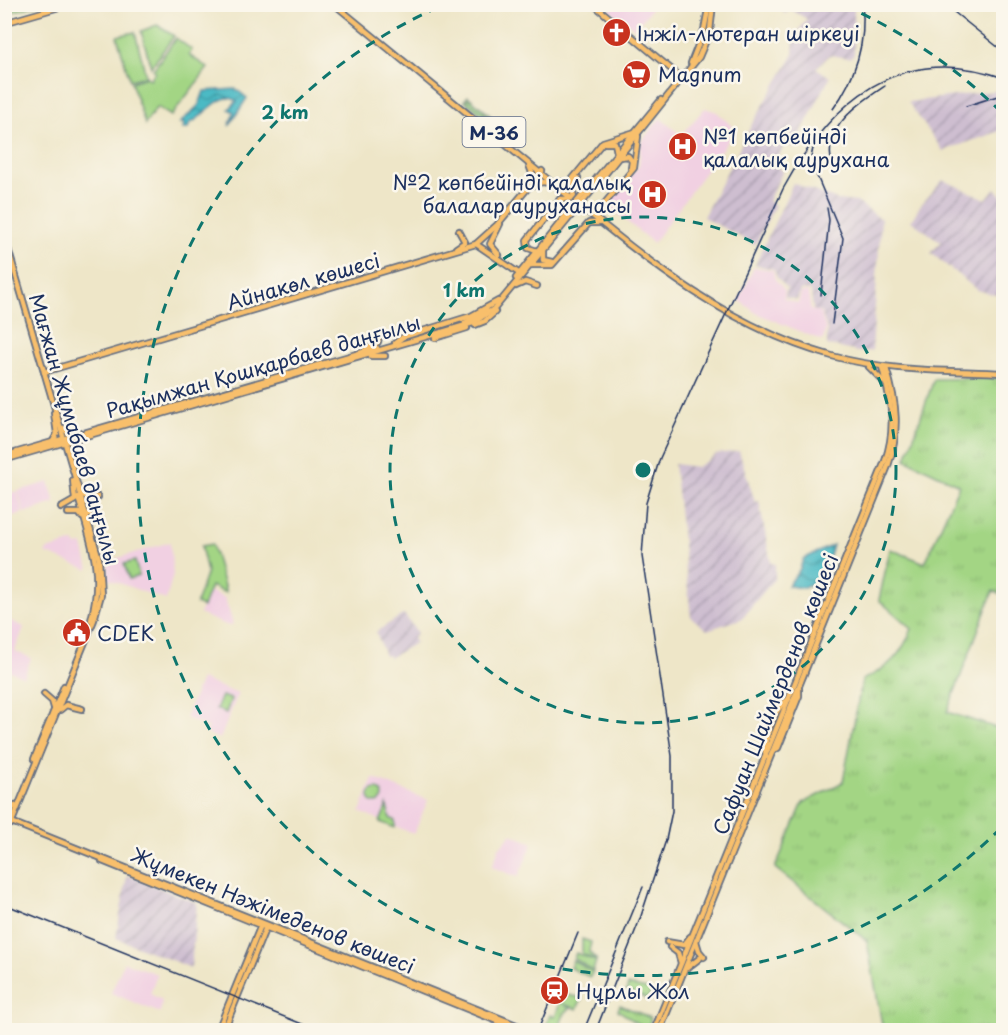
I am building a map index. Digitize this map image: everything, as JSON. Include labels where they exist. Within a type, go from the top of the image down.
[{"type":"main road","points":[[4,22],[59,4]]},
{"type":"main road","points":[[4,22],[70,4]]},
{"type":"main road","name":"M-36","points":[[336,4],[541,172]]},
{"type":"main road","name":"M-36","points":[[336,4],[649,261],[697,294],[756,326],[830,353],[903,370],[1004,371]]},
{"type":"main road","points":[[595,4],[683,77]]},
{"type":"main road","points":[[683,77],[705,39],[711,4]]},
{"type":"main road","points":[[594,214],[634,168],[638,131],[683,77],[708,40],[711,4]]},
{"type":"main road","points":[[526,191],[539,182],[570,182],[603,142],[638,131]]},
{"type":"main road","name":"Рақымжан Қошқарбаев даңғылы","points":[[618,155],[626,150],[638,131]]},
{"type":"main road","name":"Рақымжан Қошқарбаев даңғылы","points":[[4,458],[51,442],[473,323],[490,313],[510,291],[638,131]]},
{"type":"main road","points":[[583,208],[587,213],[586,221],[556,259],[545,262],[540,251],[528,248],[527,240],[560,199],[573,198],[573,184],[606,143],[613,142],[617,145],[618,155],[628,156],[632,166],[594,214]]},
{"type":"main road","points":[[526,191],[532,173],[527,162]]},
{"type":"main road","name":"Айнакөл көшесі","points":[[44,372],[437,257],[444,257],[478,243],[501,220],[541,172]]},
{"type":"main road","name":"M-36","points":[[573,198],[649,261],[712,305],[747,324],[794,344],[858,362],[884,366],[931,370],[1004,371]]},
{"type":"main road","points":[[501,220],[490,244],[503,259]]},
{"type":"main road","points":[[530,266],[536,263],[552,265],[589,223],[604,225]]},
{"type":"main road","points":[[444,257],[464,244],[459,231]]},
{"type":"main road","name":"Мағжан Жұмабаев даңғылы","points":[[4,234],[58,419],[73,480],[99,559],[100,595],[94,620],[61,698]]},
{"type":"main road","points":[[478,243],[522,274]]},
{"type":"main road","points":[[478,243],[522,274]]},
{"type":"main road","points":[[4,251],[5,245]]},
{"type":"main road","name":"Мағжан Жұмабаев даңғылы","points":[[5,245],[87,523]]},
{"type":"main road","name":"Рақымжан Қошқарбаев даңғылы","points":[[4,458],[62,439],[467,322],[498,301],[530,266],[540,251]]},
{"type":"main road","points":[[429,256],[437,257]]},
{"type":"main road","points":[[384,273],[391,267]]},
{"type":"main road","points":[[510,291],[525,282],[537,286]]},
{"type":"main road","points":[[32,331],[34,321]]},
{"type":"main road","points":[[362,354],[377,342],[379,336]]},
{"type":"main road","points":[[362,354],[385,356]]},
{"type":"main road","points":[[80,357],[90,358]]},
{"type":"main road","points":[[63,366],[70,360]]},
{"type":"main road","points":[[858,362],[875,370],[890,386],[894,374],[903,370]]},
{"type":"main road","name":"Сафуан Шаймерденов көшесі","points":[[660,1030],[895,446],[897,412],[884,366]]},
{"type":"main road","name":"Сафуан Шаймерденов көшесі","points":[[654,1030],[890,445],[894,419],[890,386]]},
{"type":"main road","points":[[51,442],[57,434],[54,413]]},
{"type":"main road","points":[[58,419],[69,434],[93,431]]},
{"type":"main road","points":[[62,508],[75,500],[73,480]]},
{"type":"main road","points":[[79,491],[88,498],[98,497]]},
{"type":"main road","points":[[87,523],[89,509],[93,506]]},
{"type":"main road","points":[[68,513],[79,513],[87,523]]},
{"type":"main road","points":[[44,694],[52,701],[54,711]]},
{"type":"main road","points":[[25,827],[17,819],[16,808],[61,698]]},
{"type":"main road","points":[[8,821],[16,808],[61,698]]},
{"type":"main road","points":[[54,719],[64,705],[82,709]]},
{"type":"main road","name":"Жұмекен Нәжімеденов көшесі","points":[[8,821],[264,925]]},
{"type":"main road","name":"Жұмекен Нәжімеденов көшесі","points":[[8,821],[519,1030]]},
{"type":"main road","points":[[681,965],[678,953],[669,944],[684,945],[698,924]]},
{"type":"main road","points":[[218,1030],[264,925]]},
{"type":"main road","points":[[224,1030],[264,925]]},
{"type":"main road","points":[[684,972],[702,957],[696,940]]},
{"type":"main road","name":"Жұмекен Нәжімеденов көшесі","points":[[469,1008],[529,1030]]},
{"type":"shaded area","points":[[614,5],[648,5],[652,8],[635,29],[610,10]]},
{"type":"shaded area","points":[[779,5],[854,5],[854,53],[848,58],[830,55],[816,68],[830,77],[793,148],[785,144],[774,165],[783,171],[768,201],[775,205],[755,245],[703,217],[752,124],[793,56],[794,37],[807,19],[790,9],[785,14]]},
{"type":"shaded area","points":[[1001,90],[1003,92],[1003,130],[943,151],[908,102]]},
{"type":"shaded area","points":[[705,108],[717,112],[736,130],[653,243],[607,205],[639,166],[641,142],[660,118],[681,135]]},
{"type":"shaded area","points":[[943,180],[986,199],[995,188],[1003,197],[1003,297],[977,290],[931,253],[941,242],[911,221],[920,206]]},
{"type":"shaded area","points":[[793,183],[837,200],[857,202],[881,219],[872,351],[858,352],[827,345],[827,328],[821,312],[813,310],[811,291],[800,290],[797,300],[785,297],[787,288],[777,278],[774,269],[755,265]]},
{"type":"shaded area","points":[[754,267],[773,270],[775,279],[785,290],[784,299],[798,303],[801,292],[808,292],[811,310],[820,312],[826,329],[823,341],[756,313],[739,300]]},
{"type":"shaded area","points":[[739,451],[755,502],[759,501],[771,563],[775,564],[775,578],[741,619],[707,630],[691,617],[674,464],[697,467],[717,454]]},
{"type":"shaded area","points":[[49,482],[55,503],[24,513],[18,491]]},
{"type":"shaded area","points":[[17,491],[23,513],[5,518],[5,495]]},
{"type":"shaded area","points":[[74,542],[77,546],[83,545],[89,570],[45,553],[47,550]]},
{"type":"shaded area","points":[[170,542],[173,574],[166,600],[108,579],[108,561]]},
{"type":"shaded area","points":[[209,591],[225,598],[233,624],[229,626],[199,614]]},
{"type":"shaded area","points":[[404,614],[417,633],[413,637],[415,643],[389,658],[389,655],[385,656],[376,632]]},
{"type":"shaded area","points":[[5,618],[24,627],[15,651],[31,658],[24,677],[5,669]]},
{"type":"shaded area","points":[[201,679],[238,694],[220,739],[206,733],[208,727],[185,718]]},
{"type":"shaded area","points":[[373,778],[428,800],[414,834],[360,812]]},
{"type":"shaded area","points":[[511,834],[533,843],[518,877],[492,867],[499,848]]},
{"type":"shaded area","points":[[127,875],[197,903],[191,968],[116,938]]},
{"type":"shaded area","points":[[124,962],[157,974],[150,994],[162,1000],[160,1013],[111,993]]},
{"type":"green space","points":[[5,4],[37,4],[37,5],[5,14]]},
{"type":"green space","points":[[157,25],[174,36],[151,67],[141,31]]},
{"type":"green space","points":[[135,32],[146,76],[130,80],[117,36]]},
{"type":"green space","points":[[176,38],[192,50],[189,55],[208,68],[171,116],[157,107],[145,124],[131,82],[147,77],[150,79],[155,72],[153,70]]},
{"type":"green space","points":[[468,96],[491,116],[488,120],[464,101]]},
{"type":"green space","points":[[1003,378],[1003,595],[993,591],[947,712],[1003,730],[1003,1030],[883,1030],[867,941],[775,868],[803,803],[843,782],[862,680],[880,671],[893,660],[912,629],[879,600],[890,549],[925,563],[959,485],[906,459],[934,379]]},
{"type":"green space","points":[[212,544],[226,593],[211,586],[203,607],[196,604],[207,572],[201,546]]},
{"type":"green space","points":[[135,561],[139,576],[129,579],[124,564]]},
{"type":"green space","points":[[222,696],[231,699],[226,713],[216,709]]},
{"type":"green space","points":[[376,789],[381,791],[383,796],[381,801],[376,803],[371,801],[369,796],[371,791]]},
{"type":"green space","points":[[387,805],[390,818],[395,821],[395,828],[380,822]]},
{"type":"green space","points":[[582,939],[591,942],[589,952],[597,960],[582,954]]},
{"type":"green space","points":[[576,953],[596,961],[593,971],[574,958]]},
{"type":"green space","points":[[573,960],[593,972],[590,977],[570,968]]},
{"type":"green space","points":[[628,985],[651,990],[648,999],[626,991]]},
{"type":"green space","points":[[563,994],[582,998],[577,1009],[563,1004],[570,1008],[562,1018],[561,1030],[544,1030],[550,1015],[555,1017]]},
{"type":"green space","points":[[620,1005],[651,1018],[647,1030],[618,1010]]},
{"type":"water","points":[[236,89],[247,98],[229,126],[234,112],[229,109],[237,101],[231,98],[218,101],[190,123],[188,128],[183,129],[184,123],[180,123],[199,105],[204,91]]},
{"type":"water","points":[[833,545],[823,577],[804,588],[788,586],[800,569],[803,559]]},
{"type":"tram line","points":[[4,904],[317,1030]]},
{"type":"tram line","points":[[538,1030],[578,933]]},
{"type":"railway","points":[[833,109],[848,85],[858,60],[863,32],[862,4]]},
{"type":"railway","points":[[944,4],[1004,52]]},
{"type":"railway","points":[[1002,4],[1004,9]]},
{"type":"railway","points":[[596,1030],[640,919],[666,840],[672,811],[672,756],[642,556],[646,503],[660,458],[783,189],[802,157],[823,129],[846,105],[872,87],[901,74],[932,67],[966,69],[1004,78]]},
{"type":"railway","points":[[835,173],[831,158],[831,145],[835,133],[851,112],[885,86]]},
{"type":"railway","points":[[966,106],[1004,94]]},
{"type":"railway","points":[[814,143],[811,158],[814,169],[843,238],[832,324]]},
{"type":"railway","points":[[821,295],[829,220],[827,208]]},
{"type":"railway","points":[[584,1030],[643,887]]},
{"type":"place","name":"Інжіл-лютеран шіркеуі","points":[[616,33]]},
{"type":"place","name":"Magnum","points":[[637,74]]},
{"type":"place","name":"№1 көпбейінді қалалық аурухана","points":[[682,147]]},
{"type":"place","name":"№2 көпбейінді қалалық балалар ауруханасы","points":[[652,194]]},
{"type":"place","name":"CDEK","points":[[76,633]]},
{"type":"place","name":"Нұрлы Жол","points":[[555,991]]}]
